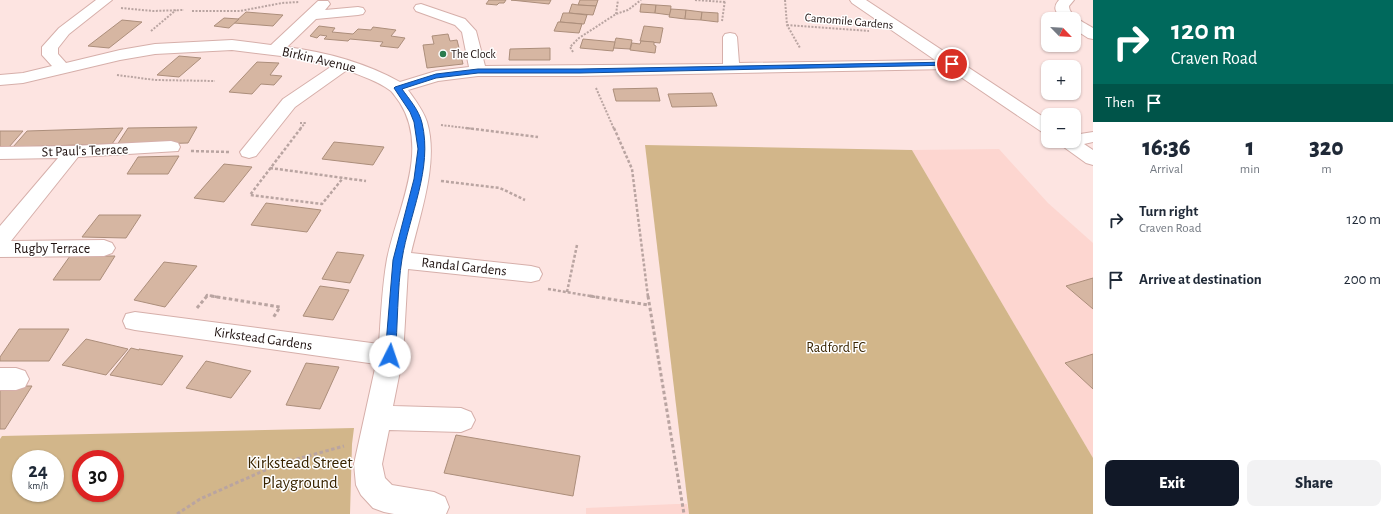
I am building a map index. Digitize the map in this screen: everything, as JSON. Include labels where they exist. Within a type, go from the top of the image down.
[{"type":"street","points":[[857,0],[1041,123]]},
{"type":"street","points":[[1064,12],[1062,10],[1062,5],[1067,0]]},
{"type":"street","points":[[63,68],[50,55],[50,47],[64,30],[101,3]]},
{"type":"street","points":[[275,50],[323,4]]},
{"type":"street","points":[[422,8],[460,22],[469,31],[478,71]]},
{"type":"street","points":[[311,15],[358,11]]},
{"type":"street","points":[[1081,27],[1093,35]]},
{"type":"street","points":[[730,37],[731,68]]},
{"type":"street","name":"Birkin Avenue","points":[[0,80],[23,78],[120,55],[156,49],[232,45],[275,50],[346,64],[379,77],[398,88],[414,112],[418,122],[422,149],[418,179],[398,260],[390,356],[368,464],[371,484],[384,498],[434,507]]},
{"type":"street","points":[[249,152],[289,103],[346,64]]},
{"type":"street","points":[[398,88],[436,76],[478,71],[584,71],[952,64]]},
{"type":"street","points":[[1081,139],[1093,137]]},
{"type":"street","name":"St Paul's Terrace","points":[[0,153],[73,152],[171,147]]},
{"type":"street","points":[[1077,148],[1093,159]]},
{"type":"street","points":[[0,240],[73,152]]},
{"type":"street","name":"Rugby Terrace","points":[[0,249],[104,248]]},
{"type":"street","name":"Randal Gardens","points":[[398,260],[531,274]]},
{"type":"street","name":"Kirkstead Gardens","points":[[135,321],[390,356]]},
{"type":"street","points":[[376,428],[461,420]]},
{"type":"path","points":[[616,14],[618,0]]},
{"type":"path","points":[[641,0],[628,10],[616,14],[580,38],[570,47],[584,71],[632,169],[650,306],[684,514]]},
{"type":"path","points":[[695,0],[725,1],[722,22]]},
{"type":"path","name":"Camomile Gardens","points":[[785,0],[787,25],[809,66]]},
{"type":"path","points":[[192,11],[208,12],[254,10],[274,4],[295,1],[323,4]]},
{"type":"path","points":[[101,3],[153,11],[184,10]]},
{"type":"path","name":"Camomile Gardens","points":[[787,25],[908,35]]},
{"type":"path","points":[[117,75],[155,80],[215,81]]},
{"type":"path","points":[[276,120],[305,123],[250,195],[322,204],[343,178]]},
{"type":"path","points":[[418,122],[538,137]]},
{"type":"path","points":[[171,147],[194,152],[249,152]]},
{"type":"path","points":[[270,168],[366,181]]},
{"type":"path","points":[[418,179],[500,188],[525,200]]},
{"type":"path","points":[[566,292],[577,245]]},
{"type":"path","points":[[531,274],[530,286],[650,306]]},
{"type":"path","points":[[183,327],[207,295],[280,307],[260,338]]},
{"type":"path","points":[[177,514],[200,499],[279,464],[376,428]]},
{"type":"shaded area","points":[[999,149],[1048,203],[1093,243],[1093,458],[912,150]]},
{"type":"shaded area","points":[[687,504],[689,514],[586,514],[586,508]]},
{"type":"green space","name":"Radford FC","points":[[645,145],[912,150],[1093,458],[1093,514],[689,514]]},
{"type":"green space","name":"Kirkstead Street Playground","points":[[354,428],[352,444],[350,514],[0,514],[0,439],[2,436]]},
{"type":"building","points":[[489,0],[506,0],[504,3],[499,3],[497,5],[486,4]]},
{"type":"building","points":[[511,0],[551,0],[549,4]]},
{"type":"building","points":[[580,0],[598,0],[596,6],[578,5]]},
{"type":"building","points":[[572,4],[596,6],[593,15],[569,13]]},
{"type":"building","points":[[641,4],[656,5],[655,13],[640,12]]},
{"type":"building","points":[[656,5],[671,6],[670,15],[655,13]]},
{"type":"building","points":[[671,9],[686,10],[685,19],[669,17]]},
{"type":"building","points":[[686,10],[702,12],[701,20],[685,19]]},
{"type":"building","points":[[246,12],[283,15],[273,26],[234,23]]},
{"type":"building","points":[[702,12],[718,13],[718,22],[701,20]]},
{"type":"building","points":[[563,13],[587,15],[584,24],[560,22]]},
{"type":"building","points":[[224,18],[239,19],[229,28],[214,26]]},
{"type":"building","points":[[122,20],[142,22],[109,48],[88,46]]},
{"type":"building","points":[[558,22],[582,24],[579,33],[554,31]]},
{"type":"building","points":[[319,26],[335,28],[332,32],[353,34],[358,29],[371,30],[373,27],[396,30],[391,36],[405,38],[398,48],[380,46],[383,42],[350,39],[348,41],[324,39],[327,36],[320,35],[317,38],[310,36]]},
{"type":"building","points":[[644,26],[663,28],[660,43],[640,41]]},
{"type":"building","name":"The Clock","points":[[448,34],[450,41],[457,40],[463,64],[427,68],[423,45],[434,44],[432,36]]},
{"type":"building","points":[[616,38],[632,40],[630,49],[613,48]]},
{"type":"building","points":[[583,39],[615,42],[613,51],[580,48]]},
{"type":"building","points":[[641,41],[654,42],[654,45],[656,46],[655,53],[630,50],[632,43],[640,44]]},
{"type":"building","points":[[550,48],[550,60],[509,60],[510,49]]},
{"type":"building","points":[[179,56],[201,58],[179,77],[157,75]]},
{"type":"building","points":[[257,62],[279,63],[270,75],[282,76],[274,85],[261,84],[252,94],[229,92]]},
{"type":"building","points":[[657,88],[660,101],[616,101],[613,89]]},
{"type":"building","points":[[712,93],[717,106],[672,107],[668,94]]},
{"type":"building","points":[[197,127],[188,143],[117,145],[128,128]]},
{"type":"building","points":[[123,128],[112,144],[13,147],[27,131]]},
{"type":"building","points":[[0,131],[23,131],[9,147],[0,147]]},
{"type":"building","points":[[334,142],[384,147],[373,165],[322,159]]},
{"type":"building","points":[[179,156],[168,174],[127,174],[138,157]]},
{"type":"building","points":[[224,164],[252,167],[224,202],[194,198]]},
{"type":"building","points":[[266,203],[321,210],[307,232],[251,225]]},
{"type":"building","points":[[99,215],[141,215],[126,238],[82,237]]},
{"type":"building","points":[[337,252],[364,255],[350,283],[322,279]]},
{"type":"building","points":[[70,256],[115,256],[100,280],[53,280]]},
{"type":"building","points":[[164,262],[197,266],[165,307],[134,300]]},
{"type":"building","points":[[1093,278],[1093,309],[1066,286]]},
{"type":"building","points":[[320,286],[349,290],[333,320],[303,316]]},
{"type":"building","points":[[19,329],[69,329],[49,361],[0,361],[0,357]]},
{"type":"building","points":[[86,339],[128,349],[106,375],[62,365]]},
{"type":"building","points":[[131,348],[183,356],[162,385],[110,375]]},
{"type":"building","points":[[1093,354],[1093,389],[1065,363]]},
{"type":"building","points":[[206,361],[251,371],[231,398],[186,388]]},
{"type":"building","points":[[306,363],[339,367],[320,409],[286,405]]},
{"type":"building","points":[[0,386],[32,386],[5,429],[0,429]]},
{"type":"building","points":[[456,435],[580,456],[573,496],[444,473]]},
{"type":"place","name":"The Clock","points":[[443,54]]},
{"type":"route","points":[[390,356],[398,260],[418,179],[422,149],[418,122],[414,112],[398,88],[436,76],[478,71],[580,71],[952,64]]}]
